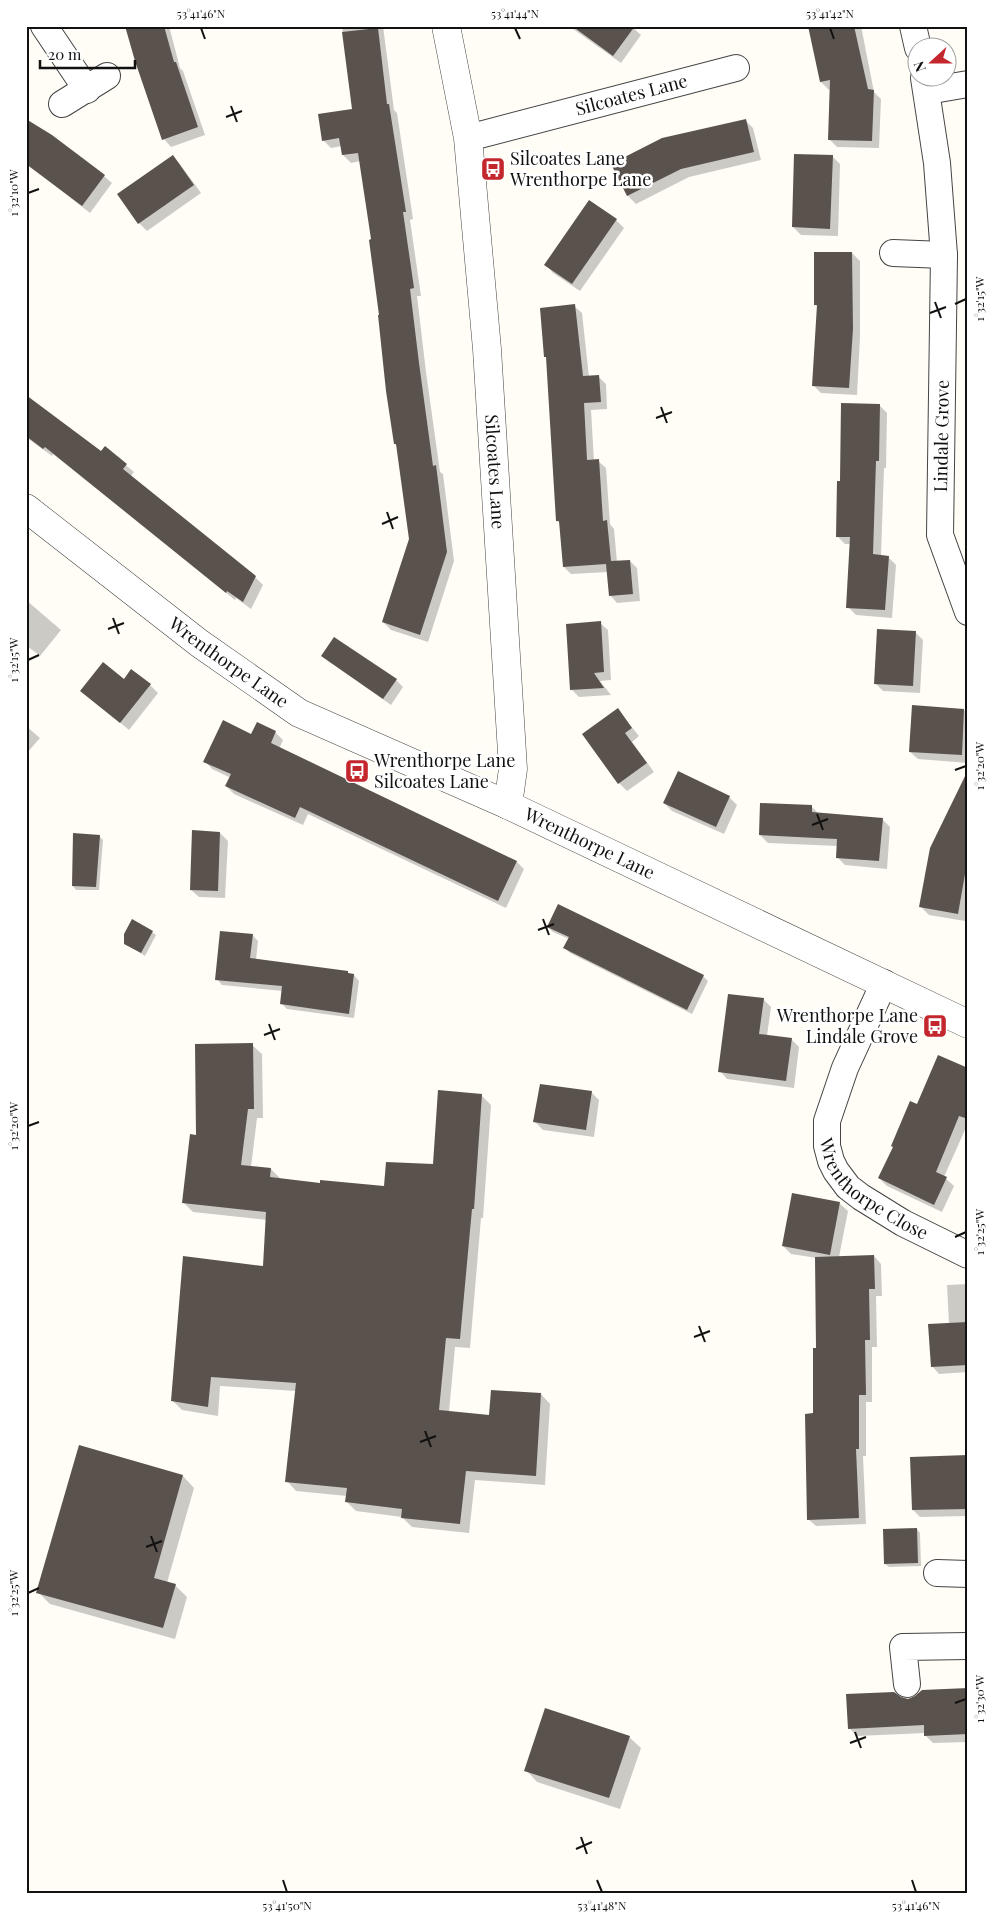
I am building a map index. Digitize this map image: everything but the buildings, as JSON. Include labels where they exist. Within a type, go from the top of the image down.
[{"type":"street","points":[[44,26],[97,83],[62,104]]},
{"type":"street","name":"Silcoates Lane","points":[[446,26],[468,138],[487,349],[513,769],[508,805]]},
{"type":"street","name":"Silcoates Lane","points":[[468,138],[736,68]]},
{"type":"street","name":"Lindale Grove","points":[[927,88],[937,163],[944,255],[940,535],[968,612]]},
{"type":"street","points":[[893,253],[944,255]]},
{"type":"street","name":"Wrenthorpe Lane","points":[[26,508],[199,643],[299,713],[508,805],[968,1024]]},
{"type":"street","name":"Wrenthorpe Close","points":[[884,983],[845,1068],[827,1121],[827,1146],[831,1162],[848,1187],[861,1197],[903,1223],[968,1255]]},
{"type":"street","points":[[938,1573],[968,1574]]},
{"type":"street","points":[[907,1684],[904,1647],[968,1646]]},
{"type":"place","name":"Silcoates Lane Wrenthorpe Lane","points":[[493,169]]},
{"type":"place","name":"Wrenthorpe Lane Silcoates Lane","points":[[357,771]]},
{"type":"place","name":"Wrenthorpe Lane Lindale Grove","points":[[935,1026]]}]
